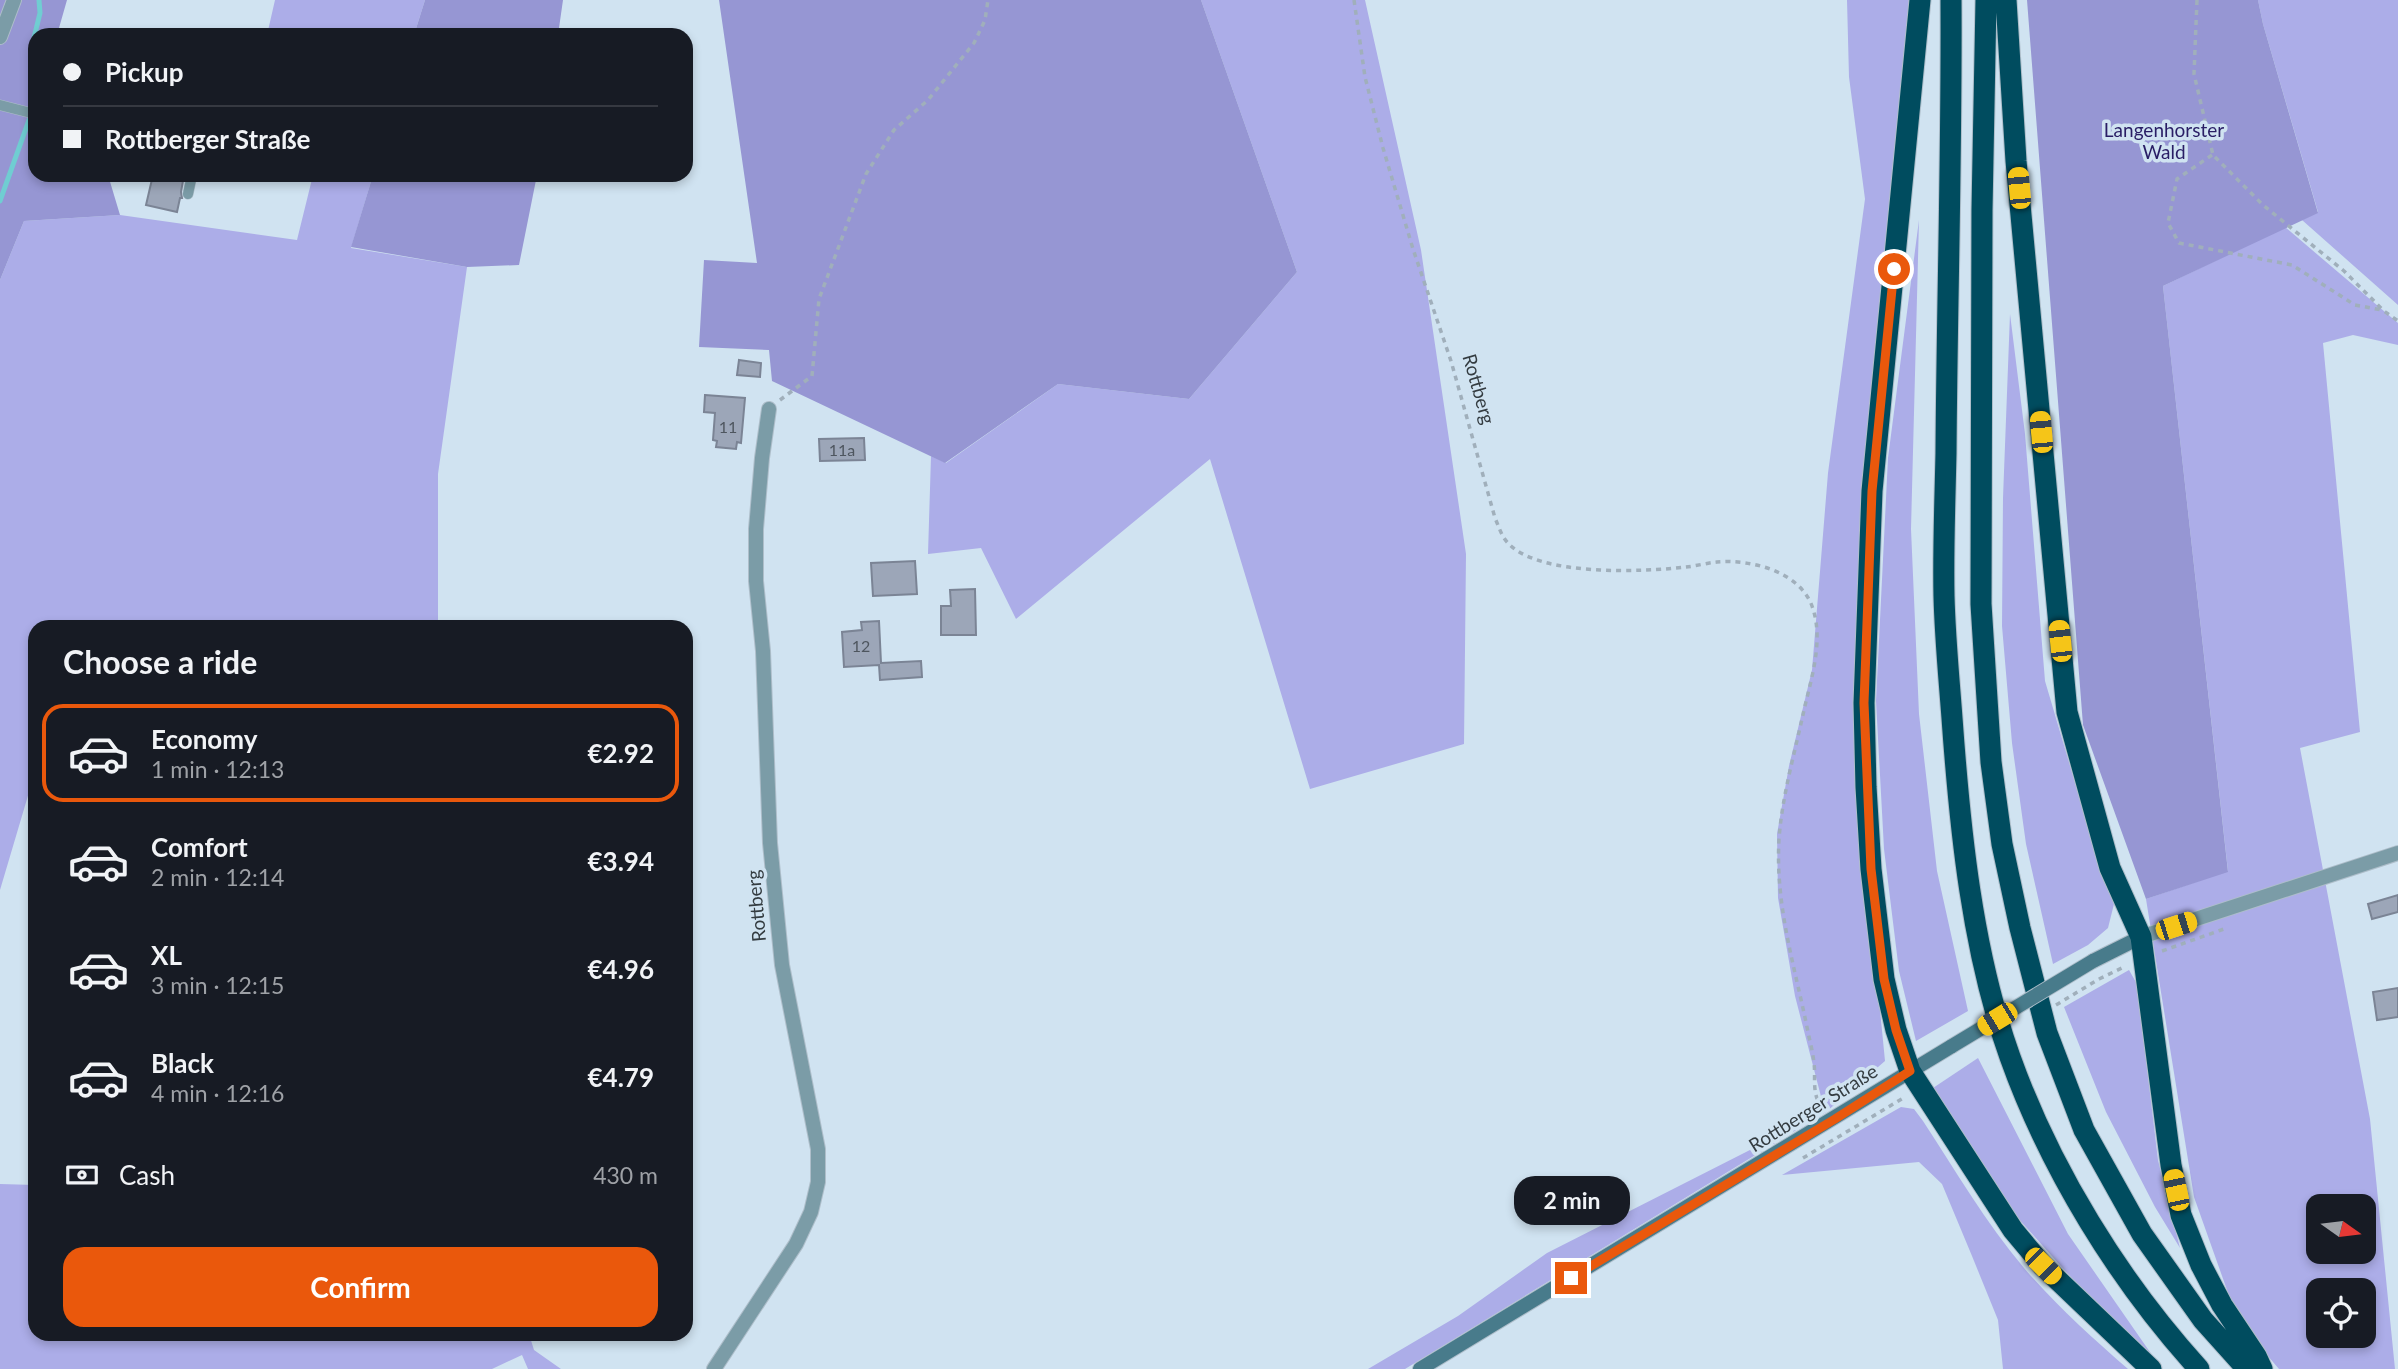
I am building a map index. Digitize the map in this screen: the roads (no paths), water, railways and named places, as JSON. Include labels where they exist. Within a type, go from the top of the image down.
[{"type":"highway","points":[[1920,0],[1872,491],[1864,703],[1871,869],[1884,979],[1896,1030],[1910,1071],[2013,1230],[2043,1266],[2151,1369]]},
{"type":"highway","points":[[1951,0],[1944,598],[1955,763],[1975,920],[1991,994],[2010,1057],[2054,1160],[2111,1255],[2180,1348],[2199,1369]]},
{"type":"highway","points":[[1986,0],[1980,604],[1991,762],[2002,844],[2047,1033],[2084,1130],[2142,1234],[2203,1320],[2247,1369]]},
{"type":"highway","points":[[2006,0],[2016,161],[2067,712],[2110,868],[2141,937],[2171,1165],[2181,1214],[2200,1265],[2262,1369]]},
{"type":"main road","name":"Rottberger Straße","points":[[1420,1369],[1910,1071],[2094,961],[2141,937]]},
{"type":"street","points":[[0,37],[14,0]]},
{"type":"street","name":"Rottberg","points":[[714,1369],[796,1244],[811,1212],[818,1182],[818,1149],[782,965],[771,857],[764,663],[756,581],[756,529],[769,409]]},
{"type":"street","name":"Rottberger Straße","points":[[2141,937],[2398,853]]},
{"type":"lane","points":[[0,105],[28,112]]},
{"type":"lane","points":[[188,194],[191,182]]},
{"type":"waterway","points":[[36,28],[40,13],[39,0]]},
{"type":"waterway","points":[[0,201],[28,123]]},
{"type":"park label","name":"Langenhorster Wald","points":[[2164,141]]}]
